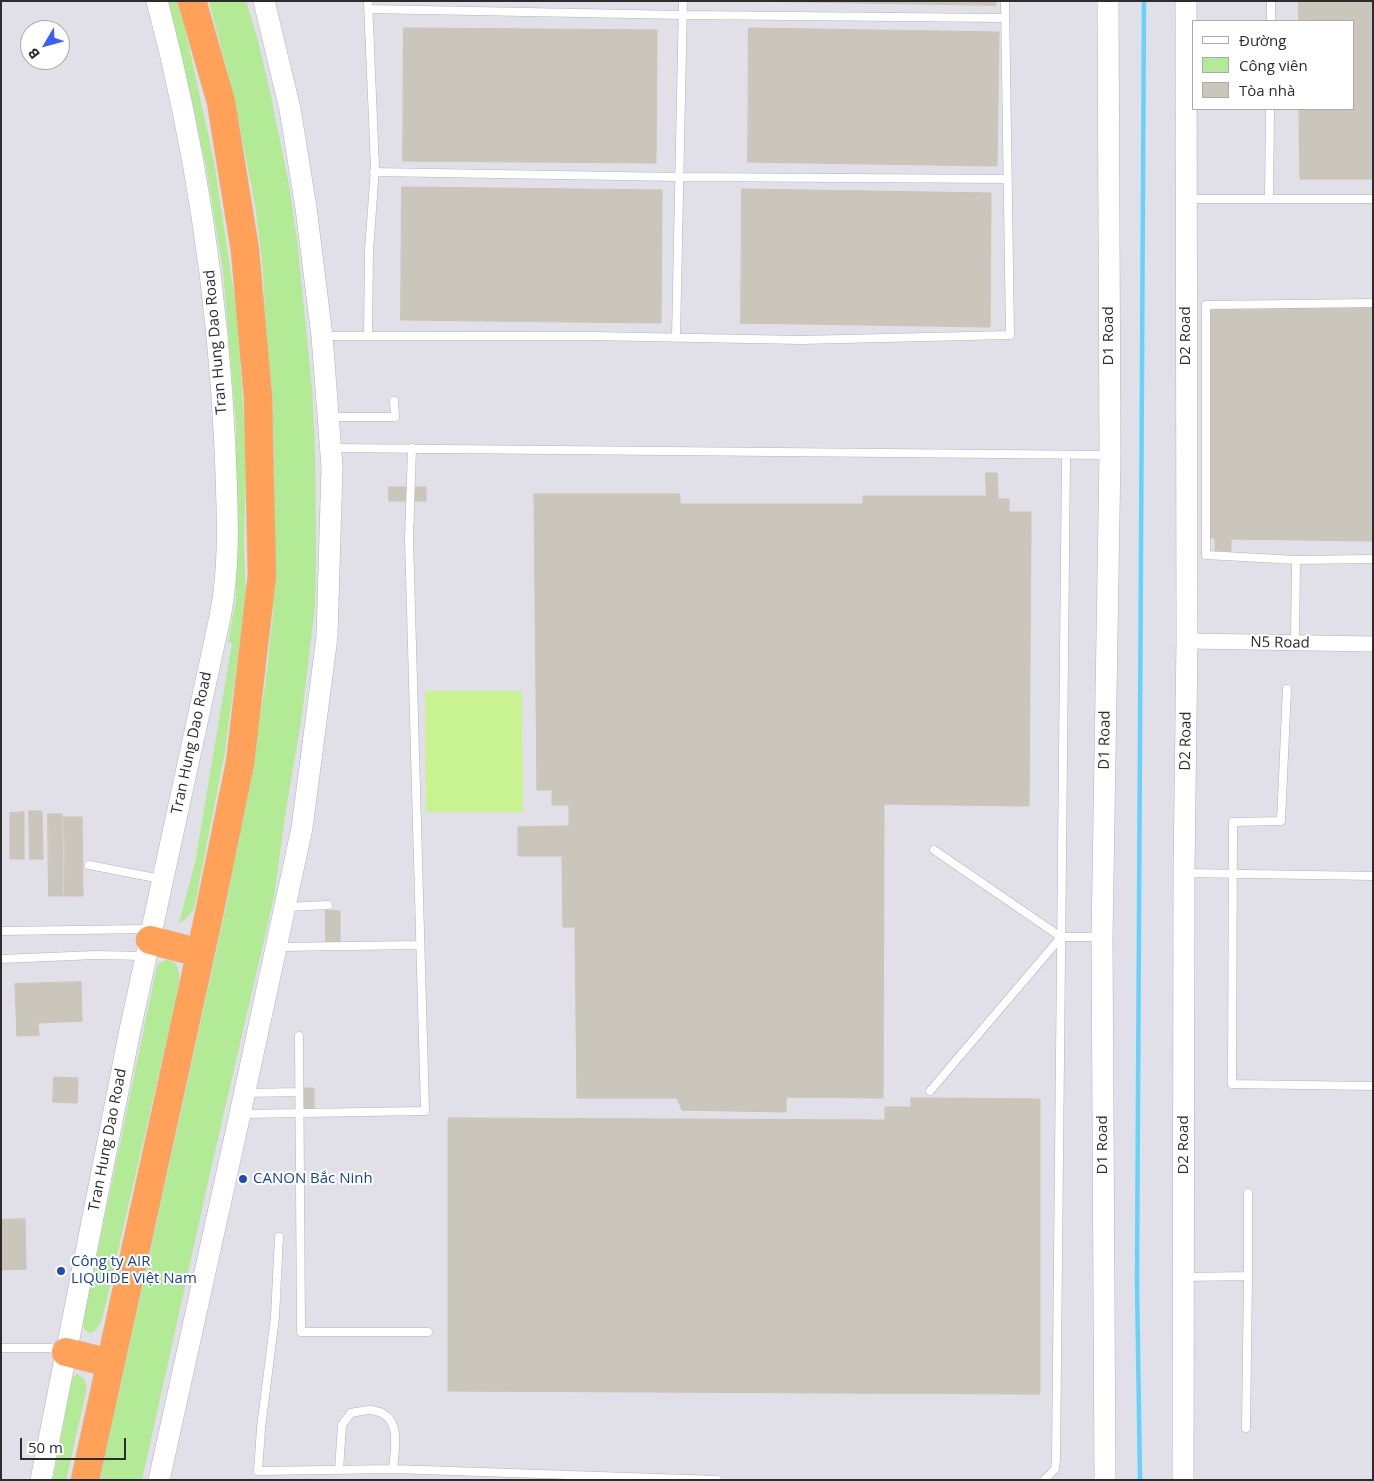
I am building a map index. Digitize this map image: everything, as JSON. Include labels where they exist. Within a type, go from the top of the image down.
[{"type":"highway","points":[[85,1480],[240,763],[262,576],[258,397],[246,250],[222,102],[192,1]]},
{"type":"highway","points":[[150,942],[200,953]]},
{"type":"highway","points":[[66,1352],[110,1363]]},
{"type":"main road","name":"Tran Hung Dao Road","points":[[41,1480],[130,1030],[225,591],[228,512],[222,383],[205,232],[182,106],[158,1]]},
{"type":"main road","points":[[159,1480],[302,828],[327,637],[332,467],[322,336],[306,208],[290,108],[264,1]]},
{"type":"main road","name":"D1 Road","points":[[1105,1480],[1102,937],[1110,455],[1108,1]]},
{"type":"main road","name":"D2 Road","points":[[1184,1480],[1184,873],[1187,642],[1186,1]]},
{"type":"street","name":"N5 Road","points":[[1187,642],[1373,644]]},
{"type":"lane","points":[[676,338],[683,1]]},
{"type":"lane","points":[[322,336],[592,336],[801,340],[1010,335],[1005,1]]},
{"type":"lane","points":[[1271,1],[1271,20]]},
{"type":"lane","points":[[368,336],[369,251],[374,172],[368,5],[683,15],[1006,18]]},
{"type":"lane","points":[[1269,199],[1270,110]]},
{"type":"lane","points":[[374,172],[680,177],[1008,179]]},
{"type":"lane","points":[[1186,199],[1373,199]]},
{"type":"lane","points":[[1373,303],[1206,305],[1206,555],[1296,560],[1373,560]]},
{"type":"lane","points":[[328,417],[395,417],[394,401]]},
{"type":"lane","points":[[331,448],[1110,455]]},
{"type":"lane","points":[[240,1114],[425,1112],[409,538],[412,448]]},
{"type":"lane","points":[[1044,1480],[1055,1469],[1056,1460],[1066,455]]},
{"type":"lane","points":[[1295,643],[1296,560]]},
{"type":"lane","points":[[1287,689],[1281,821],[1233,822],[1232,1084],[1373,1086]]},
{"type":"lane","points":[[934,850],[1061,937],[1102,937]]},
{"type":"lane","points":[[89,865],[162,880]]},
{"type":"lane","points":[[1184,873],[1373,876]]},
{"type":"lane","points":[[285,907],[328,905]]},
{"type":"lane","points":[[1,931],[150,942]]},
{"type":"lane","points":[[930,1091],[1061,937]]},
{"type":"lane","points":[[1,959],[96,955],[150,942]]},
{"type":"lane","points":[[276,947],[420,945]]},
{"type":"lane","points":[[299,1036],[301,1332],[428,1332]]},
{"type":"lane","points":[[245,1092],[299,1092]]},
{"type":"lane","points":[[1246,1428],[1248,1193]]},
{"type":"lane","points":[[279,1236],[275,1316],[261,1428],[258,1471],[393,1469],[717,1480]]},
{"type":"lane","points":[[1184,1278],[1248,1276]]},
{"type":"lane","points":[[1,1348],[50,1348],[66,1352]]},
{"type":"lane","points":[[339,1470],[342,1425],[351,1413],[370,1410],[387,1415],[392,1422],[395,1436],[393,1469]]},
{"type":"lane","points":[[313,1470],[313,1480]]},
{"type":"shaded area","points":[[1,1],[1373,1],[1373,1480],[1,1480]]},
{"type":"green space","points":[[169,1],[177,1],[186,33],[214,162],[237,314],[246,453],[244,547],[246,597],[224,757],[194,909],[186,919],[179,923],[195,863],[232,643],[228,642],[236,600],[236,424],[223,271],[206,166]]},
{"type":"green space","points":[[209,1],[246,1],[270,92],[289,185],[297,239],[312,388],[315,450],[315,607],[301,722],[286,809],[274,897],[212,1164],[142,1480],[100,1480],[226,907],[265,687],[273,614],[275,556],[274,444],[262,260],[255,205],[234,97]]},
{"type":"green space","points":[[425,691],[522,691],[523,812],[426,812]]},
{"type":"green space","points":[[166,960],[174,962],[177,966],[179,979],[176,999],[103,1315],[97,1329],[90,1333],[84,1328],[84,1317],[156,971],[158,964]]},
{"type":"green space","points":[[77,1374],[84,1379],[87,1387],[66,1480],[53,1480],[72,1379]]},
{"type":"building","points":[[746,1],[996,1],[996,5]]},
{"type":"building","points":[[1299,1],[1373,1],[1373,179],[1300,179],[1299,110],[1354,110],[1354,20],[1299,20]]},
{"type":"building","points":[[404,28],[657,30],[656,163],[403,161]]},
{"type":"building","points":[[749,28],[999,32],[997,166],[748,162]]},
{"type":"building","points":[[402,187],[662,190],[661,323],[401,320]]},
{"type":"building","points":[[742,189],[991,193],[990,327],[741,323]]},
{"type":"building","points":[[1373,308],[1373,541],[1231,539],[1231,551],[1215,551],[1215,538],[1207,538],[1208,310]]},
{"type":"building","points":[[986,473],[997,473],[998,499],[1009,499],[1009,512],[1031,512],[1029,806],[884,804],[883,1098],[786,1097],[786,1112],[682,1110],[677,1098],[577,1098],[575,927],[563,927],[562,856],[518,856],[518,827],[569,826],[569,805],[552,805],[552,790],[537,790],[534,494],[680,494],[680,504],[863,504],[863,496],[986,496]]},
{"type":"building","points":[[389,487],[426,487],[426,501],[389,501]]},
{"type":"building","points":[[29,811],[42,811],[43,859],[30,859]]},
{"type":"building","points":[[24,812],[24,859],[10,859],[10,813]]},
{"type":"building","points":[[48,814],[62,814],[63,896],[49,896]]},
{"type":"building","points":[[64,817],[82,817],[83,896],[65,896]]},
{"type":"building","points":[[326,910],[340,911],[340,942],[326,942]]},
{"type":"building","points":[[81,982],[82,1021],[38,1023],[39,1035],[17,1036],[15,984]]},
{"type":"building","points":[[54,1077],[78,1078],[77,1103],[53,1102]]},
{"type":"building","points":[[298,1088],[314,1088],[314,1110],[298,1110]]},
{"type":"building","points":[[911,1098],[1040,1099],[1040,1394],[448,1391],[448,1118],[885,1120],[885,1107],[911,1107]]},
{"type":"building","points":[[25,1219],[26,1269],[1,1270],[1,1220]]},
{"type":"waterway","points":[[1140,1480],[1137,1282],[1144,1]]},
{"type":"place","name":"CANON Bắc Ninh","points":[[243,1179]]},
{"type":"place","name":"Công ty AIR LIQUIDE Việt Nam","points":[[61,1271]]}]
